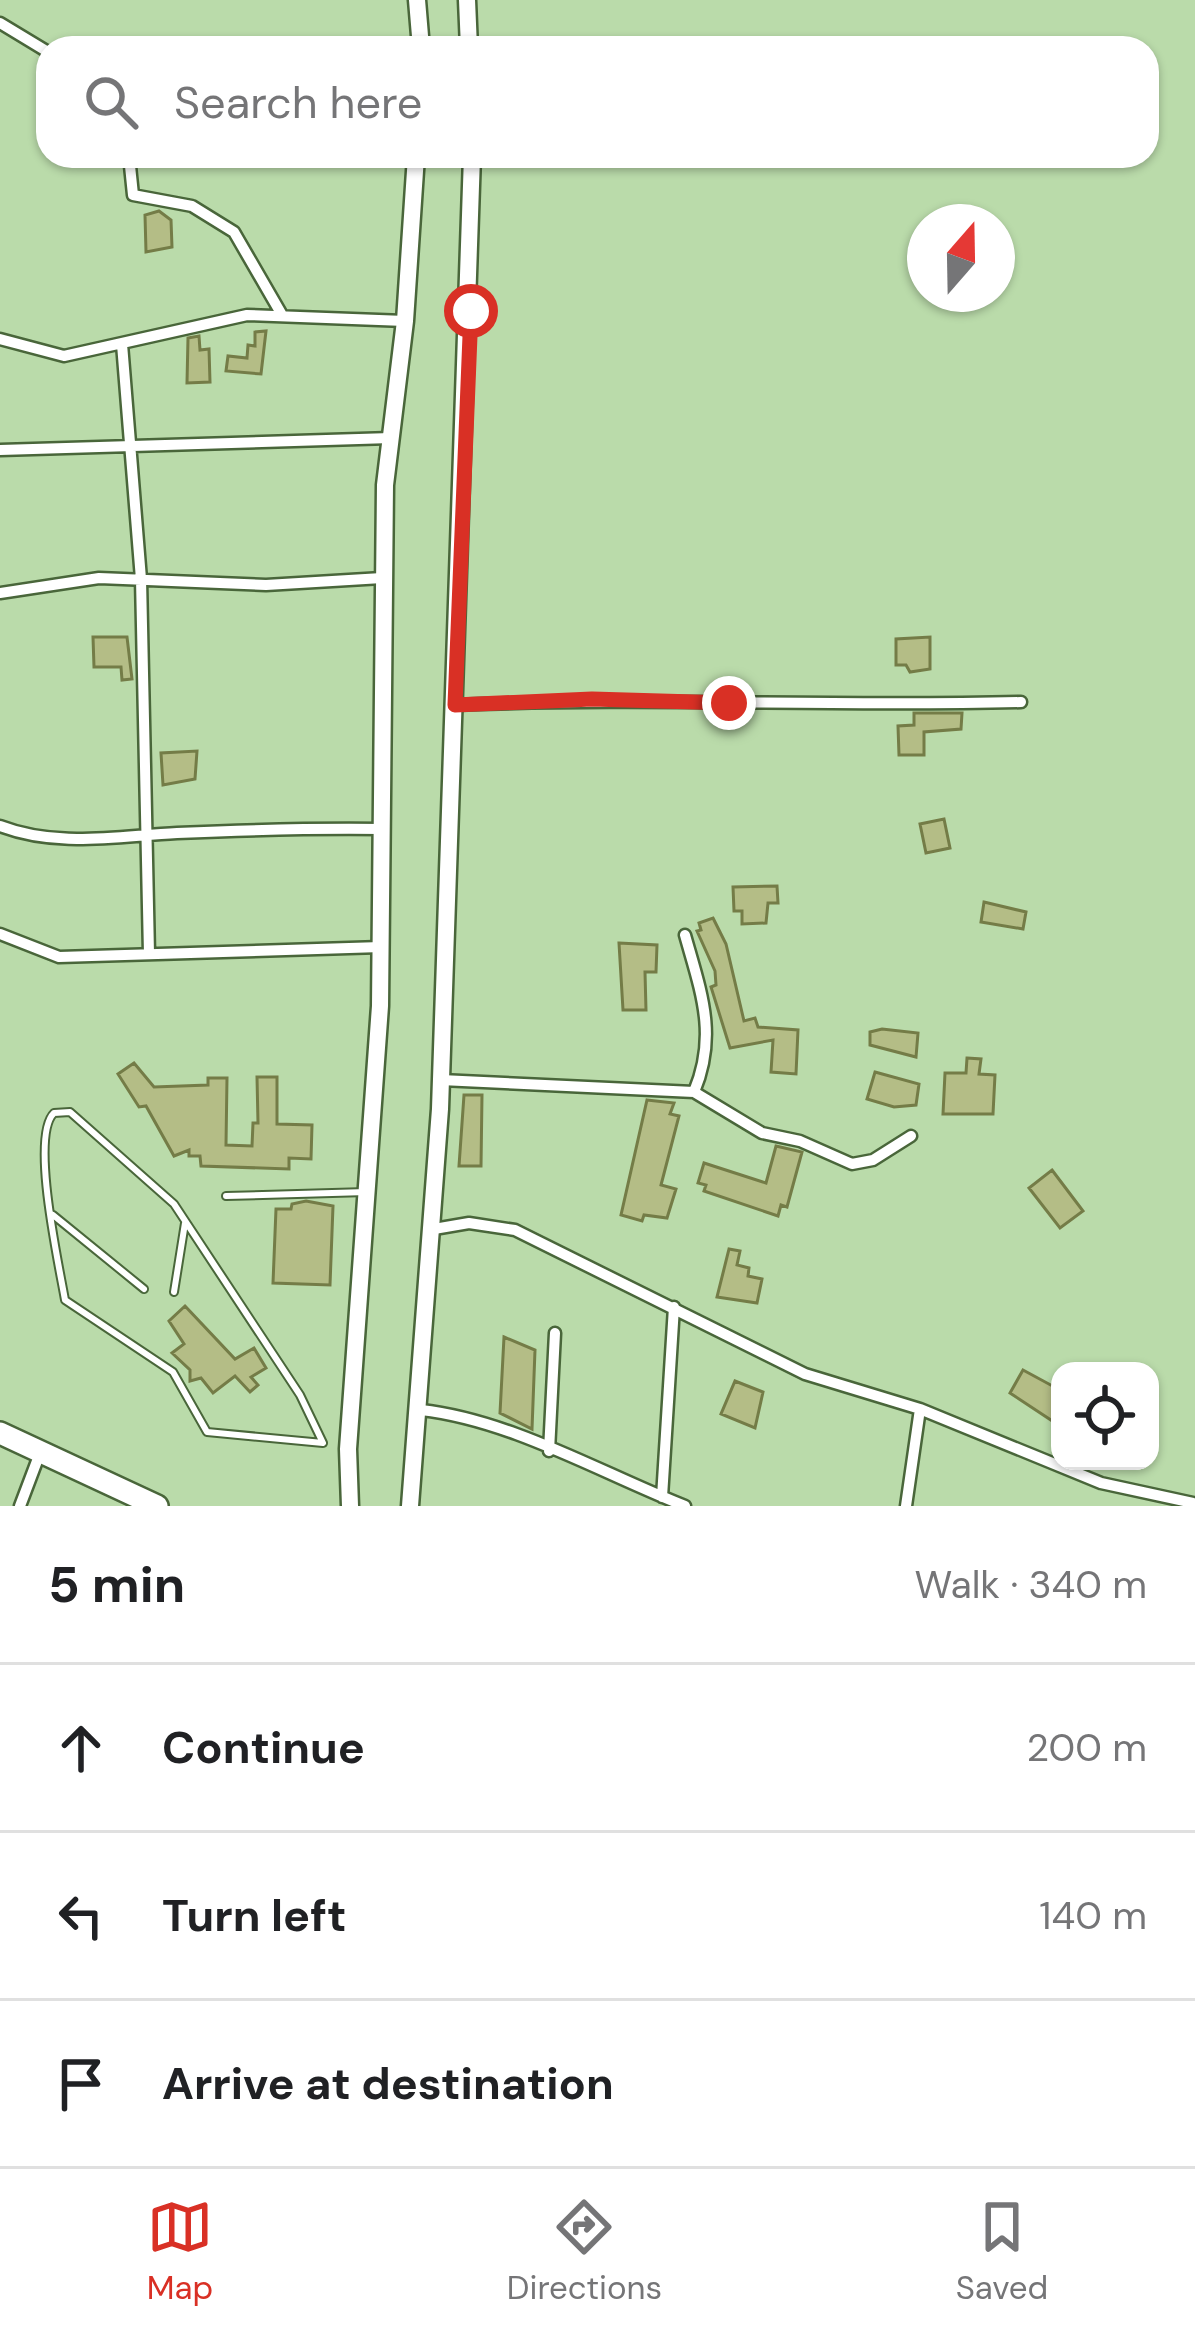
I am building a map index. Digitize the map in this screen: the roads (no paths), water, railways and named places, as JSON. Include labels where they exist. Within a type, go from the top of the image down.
[{"type":"highway","points":[[0,1433],[157,1506]]},
{"type":"street","points":[[417,0],[420,36]]},
{"type":"street","points":[[467,0],[469,36]]},
{"type":"street","points":[[0,23],[36,45]]},
{"type":"street","points":[[130,168],[133,195],[192,206],[234,232],[282,315]]},
{"type":"street","points":[[350,1506],[348,1449],[370,1192],[381,947],[382,578],[415,168]]},
{"type":"street","points":[[410,1506],[421,1410],[441,1080],[442,914],[455,705],[472,168]]},
{"type":"street","points":[[0,339],[64,356],[209,320],[282,315],[405,321]]},
{"type":"street","points":[[122,344],[141,579],[151,835],[149,954]]},
{"type":"street","points":[[0,450],[391,438]]},
{"type":"street","points":[[0,593],[99,578],[266,585],[382,578]]},
{"type":"street","points":[[455,705],[592,699],[869,706],[1021,702]]},
{"type":"street","points":[[0,826],[49,838],[286,827],[383,829]]},
{"type":"street","points":[[0,934],[59,957],[381,947]]},
{"type":"street","points":[[685,935],[710,1024],[709,1049],[694,1092]]},
{"type":"street","points":[[441,1080],[694,1092],[762,1133],[800,1141],[851,1164],[873,1160],[911,1136]]},
{"type":"street","points":[[434,1229],[469,1222],[515,1230],[806,1374],[920,1409],[1101,1484],[1193,1503]]},
{"type":"street","points":[[662,1496],[674,1307]]},
{"type":"street","points":[[550,1450],[555,1333]]},
{"type":"street","points":[[906,1506],[920,1409]]},
{"type":"street","points":[[421,1410],[453,1414],[686,1506]]},
{"type":"street","points":[[20,1506],[40,1452]]},
{"type":"lane","points":[[323,1443],[300,1394],[160,1189],[70,1112],[48,1118],[50,1212],[65,1300],[173,1372],[207,1432],[348,1449]]},
{"type":"lane","points":[[226,1196],[370,1192]]},
{"type":"lane","points":[[50,1212],[144,1289]]},
{"type":"lane","points":[[174,1292],[185,1220]]}]
